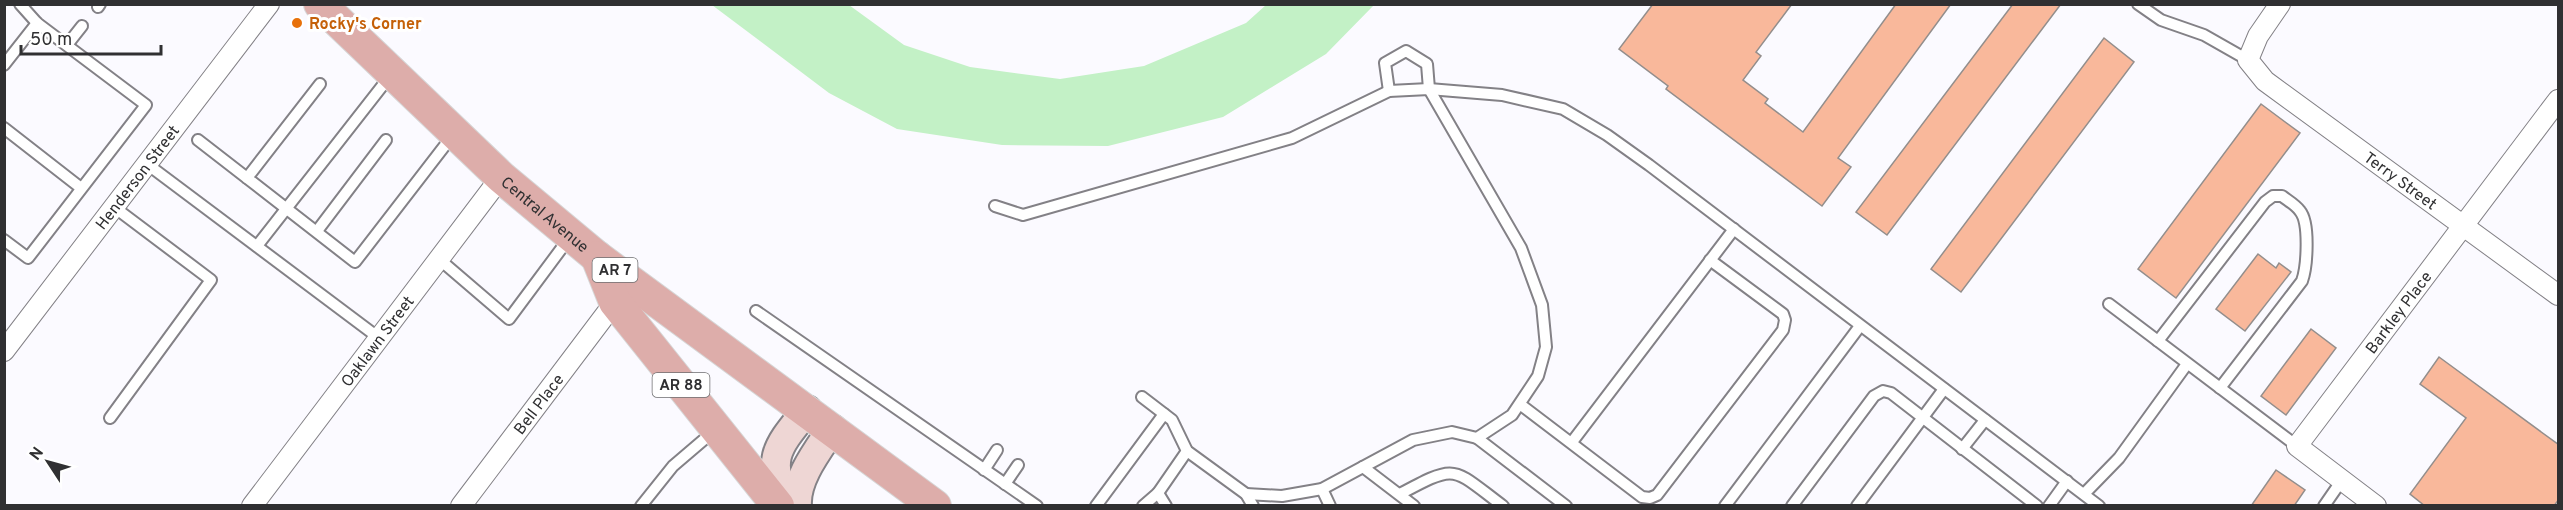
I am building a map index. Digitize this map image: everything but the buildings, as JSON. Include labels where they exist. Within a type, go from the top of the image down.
[{"type":"main road","name":"Central Avenue","points":[[320,4],[501,177],[597,257],[807,410],[930,504]]},
{"type":"main road","name":"AR 88","points":[[597,257],[615,302],[778,506]]},
{"type":"main road","points":[[787,506],[778,486],[775,465],[778,447],[807,410]]},
{"type":"main road","points":[[797,506],[796,499],[806,471],[832,429]]},
{"type":"street","name":"Henderson Street","points":[[4,351],[269,4]]},
{"type":"street","points":[[2248,60],[2258,36],[2280,4]]},
{"type":"street","name":"Terry Street","points":[[2248,60],[2265,81],[2559,295]]},
{"type":"street","name":"Barkley Place","points":[[2297,446],[2559,100]]},
{"type":"street","name":"Oaklawn Street","points":[[252,506],[501,177]]},
{"type":"street","name":"Bell Place","points":[[461,506],[615,302]]},
{"type":"street","points":[[2297,446],[2376,506]]},
{"type":"lane","points":[[4,240],[28,258],[146,105],[37,22],[20,4]]},
{"type":"lane","points":[[2138,4],[2161,20],[2204,35],[2248,60]]},
{"type":"lane","points":[[4,65],[37,22]]},
{"type":"lane","points":[[67,45],[82,26]]},
{"type":"lane","points":[[1389,91],[1385,63],[1406,51],[1427,64],[1429,89],[1521,248],[1542,305],[1546,347],[1538,376],[1521,405],[1512,415],[1477,438]]},
{"type":"lane","points":[[257,246],[391,74]]},
{"type":"lane","points":[[247,178],[320,84]]},
{"type":"lane","points":[[995,206],[1023,215],[1292,138],[1389,91],[1429,89],[1502,95],[1563,109],[1607,135],[1734,229],[2099,506]]},
{"type":"lane","points":[[4,128],[81,188]]},
{"type":"lane","points":[[198,140],[355,262],[455,133]]},
{"type":"lane","points":[[316,231],[386,140]]},
{"type":"lane","points":[[147,164],[379,338]]},
{"type":"lane","points":[[2158,341],[2265,202],[2272,196],[2282,196],[2301,211],[2304,220],[2306,270],[2302,281],[2220,388]]},
{"type":"lane","points":[[110,418],[211,280],[114,207]]},
{"type":"lane","points":[[1572,442],[1734,229]]},
{"type":"lane","points":[[439,259],[509,319],[571,235]]},
{"type":"lane","points":[[1521,405],[1642,497],[1650,498],[1657,495],[1783,330],[1785,320],[1783,314],[1710,260]]},
{"type":"lane","points":[[2109,304],[2297,446]]},
{"type":"lane","points":[[756,311],[1037,506]]},
{"type":"lane","points":[[1725,506],[1860,326]]},
{"type":"lane","points":[[2084,494],[2119,458],[2187,364]]},
{"type":"lane","points":[[1857,506],[1944,389]]},
{"type":"lane","points":[[1792,506],[1874,396],[1883,392],[1891,393],[2037,506]]},
{"type":"lane","points":[[1142,397],[1172,420],[1187,451],[1246,494],[1253,506]]},
{"type":"lane","points":[[1096,506],[1164,414]]},
{"type":"lane","points":[[1962,449],[1985,420]]},
{"type":"lane","points":[[641,506],[673,466],[717,429]]},
{"type":"lane","points":[[1246,494],[1282,496],[1322,489],[1413,440],[1452,432],[1477,438],[1566,506]]},
{"type":"lane","points":[[984,470],[997,450]]},
{"type":"lane","points":[[1143,506],[1158,493],[1187,451]]},
{"type":"lane","points":[[1005,484],[1018,465]]},
{"type":"lane","points":[[1363,467],[1414,506]]},
{"type":"lane","points":[[1400,494],[1434,476],[1450,472],[1460,474],[1503,506]]},
{"type":"lane","points":[[2324,506],[2343,480]]},
{"type":"lane","points":[[2049,506],[2067,482]]},
{"type":"lane","points":[[1322,489],[1330,506]]},
{"type":"lane","points":[[1158,493],[1166,506]]},
{"type":"green space","points":[[712,5],[849,5],[904,45],[970,67],[1060,79],[1144,66],[1246,23],[1266,5],[1374,5],[1326,54],[1223,117],[1108,146],[1002,145],[897,129],[829,93]]},
{"type":"place","name":"Rocky's Corner","points":[[297,23]]}]
